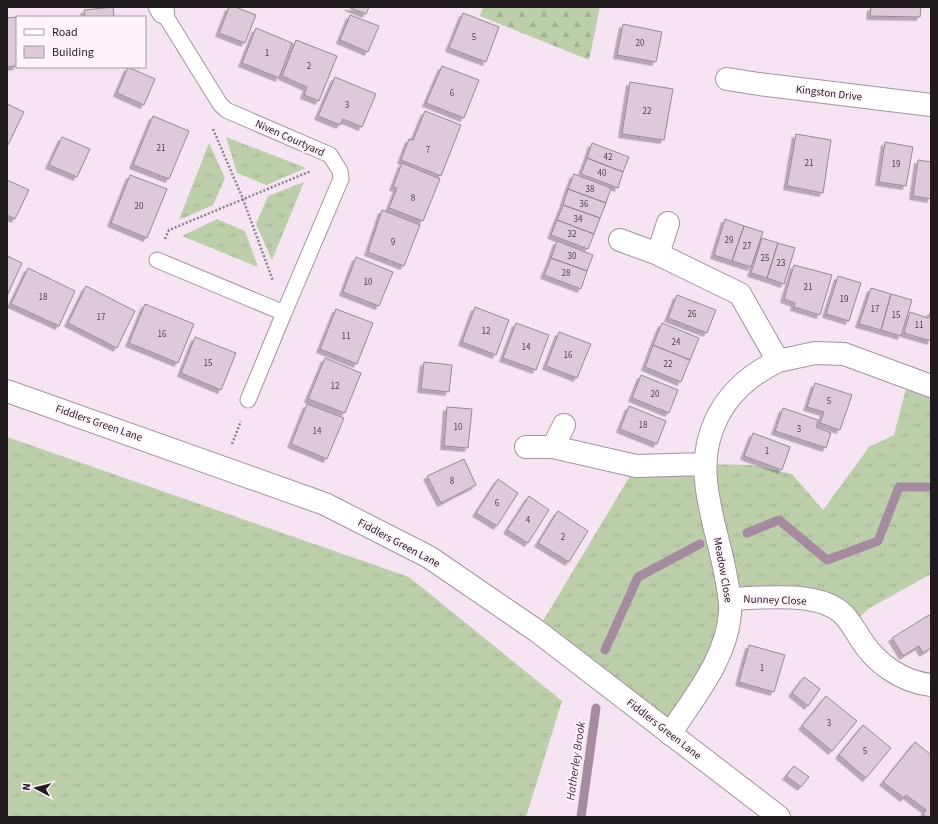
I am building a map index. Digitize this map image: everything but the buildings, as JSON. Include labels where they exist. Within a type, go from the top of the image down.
[{"type":"street","name":"Kingston Drive","points":[[727,79],[931,105]]},
{"type":"street","points":[[658,254],[668,223]]},
{"type":"street","points":[[620,240],[658,254],[740,294],[778,362]]},
{"type":"street","name":"Meadow Close","points":[[670,734],[717,661],[724,644],[728,626],[730,599],[706,487],[704,464],[712,428],[720,411],[730,396],[744,382],[755,374],[778,362],[815,353],[844,354],[931,386]]},
{"type":"street","name":"Fiddlers Green Lane","points":[[7,391],[223,466],[325,504],[429,557],[537,631],[779,817]]},
{"type":"street","points":[[553,447],[564,424]]},
{"type":"street","points":[[526,447],[553,447],[636,466],[704,464]]},
{"type":"street","name":"Nunney Close","points":[[730,599],[804,599],[827,604],[845,615],[870,652],[881,664],[911,681],[931,685]]},
{"type":"lane","name":"Niven Courtyard","points":[[161,9],[220,104],[226,110],[323,152],[335,161],[340,171],[341,179],[338,188],[248,400]]},
{"type":"lane","points":[[157,260],[284,314]]},
{"type":"path","points":[[220,104],[212,126],[243,199],[284,314]]},
{"type":"path","points":[[157,260],[169,230],[335,161]]},
{"type":"path","points":[[223,466],[248,400]]},
{"type":"green space","points":[[483,7],[600,7],[589,60],[480,16]]},
{"type":"green space","points":[[226,137],[306,168],[266,185],[237,173]]},
{"type":"green space","points":[[209,143],[225,178],[213,205],[179,220]]},
{"type":"green space","points":[[304,182],[272,260],[256,224],[268,196]]},
{"type":"green space","points":[[217,219],[245,231],[258,267],[182,236]]},
{"type":"green space","points":[[909,377],[931,386],[931,574],[868,609],[852,625],[845,615],[766,598],[730,612],[670,734],[537,631],[636,466],[704,464],[751,465],[792,474],[823,510],[869,447],[894,435]]},
{"type":"green space","points":[[7,437],[409,577],[562,701],[526,817],[7,817]]},
{"type":"waterway","name":"Hatherley Brook","points":[[747,533],[779,520],[827,560],[878,541],[899,487],[931,487]]},
{"type":"waterway","name":"Hatherley Brook","points":[[605,650],[638,577],[700,544]]},
{"type":"waterway","name":"Hatherley Brook","points":[[581,817],[596,708]]}]
